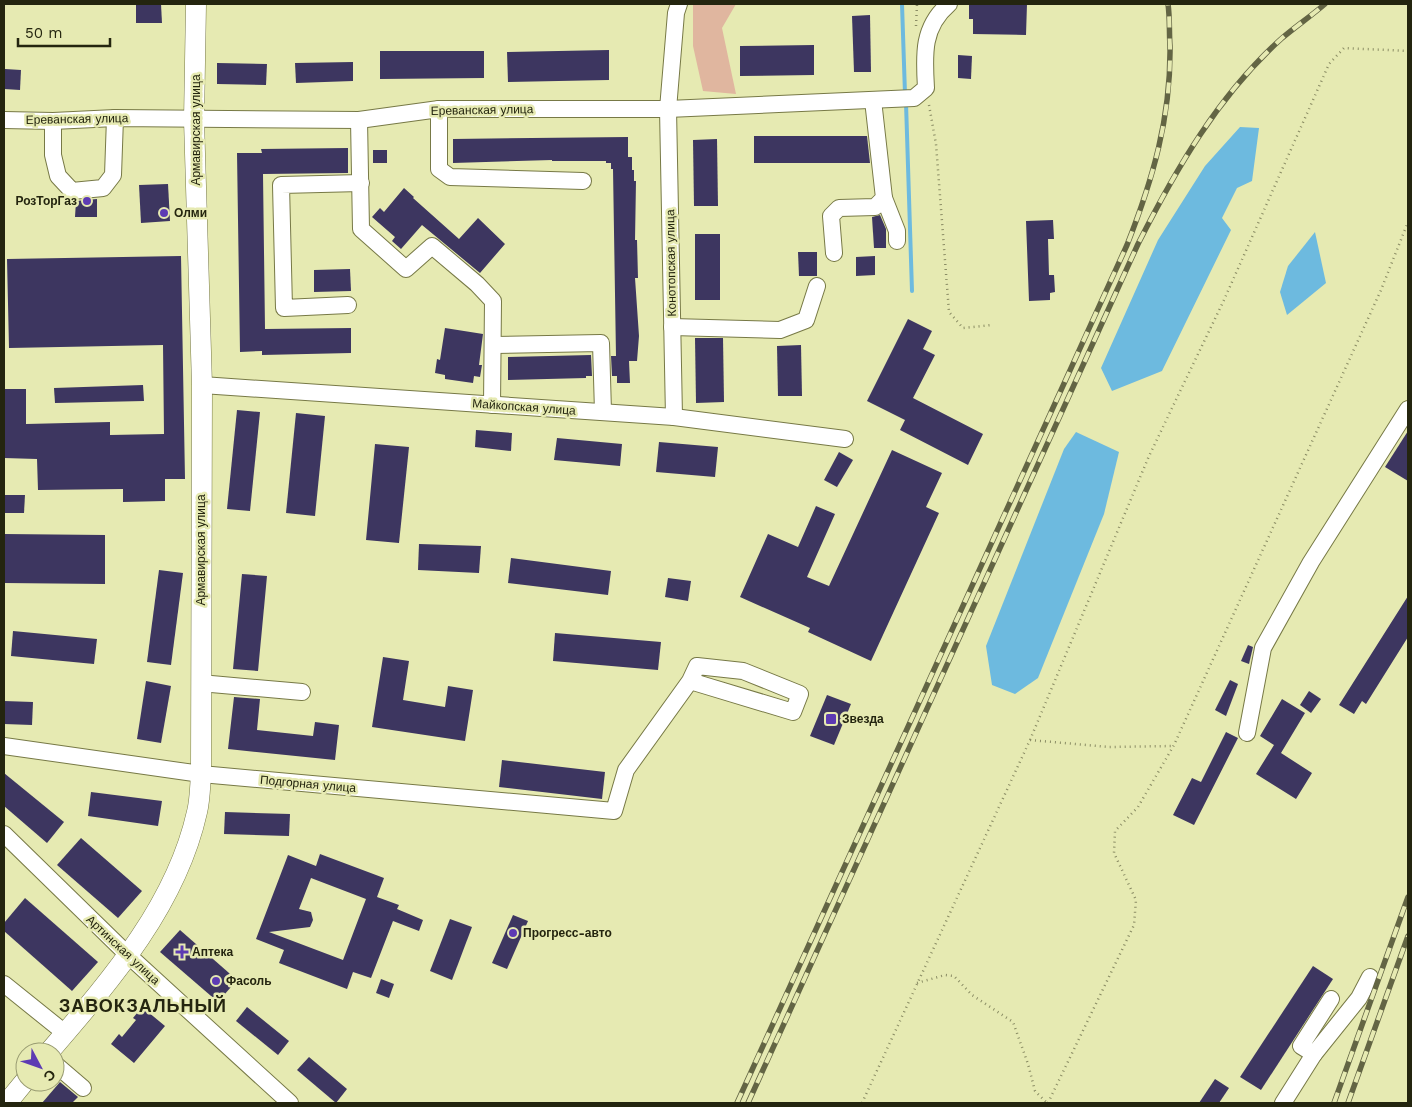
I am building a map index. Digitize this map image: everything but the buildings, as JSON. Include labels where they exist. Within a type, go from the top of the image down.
[{"type":"main road","name":"Армавирская улица","points":[[58,1042],[128,955],[157,911],[184,854],[197,812],[201,774],[202,384],[194,120],[196,4]]},
{"type":"main road","points":[[7,1103],[16,1092]]},
{"type":"street","name":"Конотопская улица","points":[[674,417],[668,109],[676,13],[679,4]]},
{"type":"street","points":[[926,88],[924,52],[936,15],[949,4]]},
{"type":"street","name":"Ереванская улица","points":[[4,120],[53,121],[114,118],[359,120],[439,109],[668,109],[914,98],[926,88]]},
{"type":"street","points":[[874,100],[884,198],[897,231],[896,240]]},
{"type":"street","points":[[439,109],[440,169],[450,177],[583,181]]},
{"type":"street","points":[[53,121],[53,155],[58,176],[72,191],[103,188],[112,175],[114,118]]},
{"type":"street","points":[[359,120],[361,229],[406,269],[432,246],[494,301],[492,405]]},
{"type":"street","points":[[348,305],[284,308],[281,185],[361,183]]},
{"type":"street","points":[[834,253],[831,216],[839,208],[875,207],[884,198]]},
{"type":"street","points":[[672,327],[780,330],[806,320],[817,286]]},
{"type":"street","points":[[494,344],[601,343],[603,412]]},
{"type":"street","name":"Майкопская улица","points":[[202,384],[674,417],[845,440]]},
{"type":"street","points":[[1248,733],[1263,648],[1311,562],[1408,409]]},
{"type":"street","points":[[698,666],[743,671],[800,694],[793,712],[690,681],[698,666]]},
{"type":"street","name":"Подгорная улица","points":[[4,746],[201,774],[614,811],[626,770],[690,681]]},
{"type":"street","points":[[200,683],[302,692]]},
{"type":"street","name":"Артинская улица","points":[[4,834],[128,955],[290,1103]]},
{"type":"street","points":[[1283,1103],[1314,1054],[1359,998],[1370,977]]},
{"type":"street","points":[[4,984],[65,1034]]},
{"type":"street","points":[[1314,1054],[1301,1046],[1331,999]]},
{"type":"street","points":[[65,1073],[83,1088]]},
{"type":"path","points":[[862,1103],[1030,740],[1149,456],[1224,300],[1329,64],[1344,48],[1408,51]]},
{"type":"path","points":[[926,88],[936,144],[949,312],[963,328],[992,325]]},
{"type":"path","points":[[917,983],[945,975],[954,976],[972,994],[1013,1022],[1035,1091],[1047,1103],[1134,925],[1136,900],[1114,853],[1115,830],[1138,807],[1174,746],[1381,290],[1408,222]]},
{"type":"path","points":[[1030,740],[1109,747],[1174,746]]},
{"type":"shaded area","points":[[693,4],[736,4],[722,28],[736,94],[703,91],[693,46]]},
{"type":"water","points":[[1240,127],[1259,128],[1252,181],[1237,188],[1222,218],[1231,230],[1162,371],[1112,391],[1101,368],[1158,240],[1205,166]]},
{"type":"water","points":[[1315,232],[1326,283],[1287,315],[1280,292],[1288,266]]},
{"type":"water","points":[[1076,432],[1119,452],[1104,514],[1038,678],[1015,694],[992,685],[986,646],[1064,449]]},
{"type":"waterway","points":[[902,4],[905,94]]},
{"type":"waterway","points":[[906,103],[912,291]]},
{"type":"railway","points":[[737,1103],[1127,245],[1145,196],[1164,123],[1170,72],[1168,4]]},
{"type":"railway","points":[[748,1103],[1152,216],[1183,161],[1218,109],[1237,85],[1281,39],[1325,4]]},
{"type":"railway","points":[[1334,1103],[1408,897]]},
{"type":"railway","points":[[1348,1103],[1408,936]]},
{"type":"place","name":"РозТорГаз","points":[[87,201]]},
{"type":"place","name":"Олми","points":[[164,213]]},
{"type":"place","name":"Звезда","points":[[831,719]]},
{"type":"place","name":"Прогресс-авто","points":[[513,933]]},
{"type":"place","name":"Аптека","points":[[182,952]]},
{"type":"place","name":"Фасоль","points":[[216,981]]},
{"type":"district","name":"ЗАВОКЗАЛЬНЫЙ","points":[[143,1005]]}]
